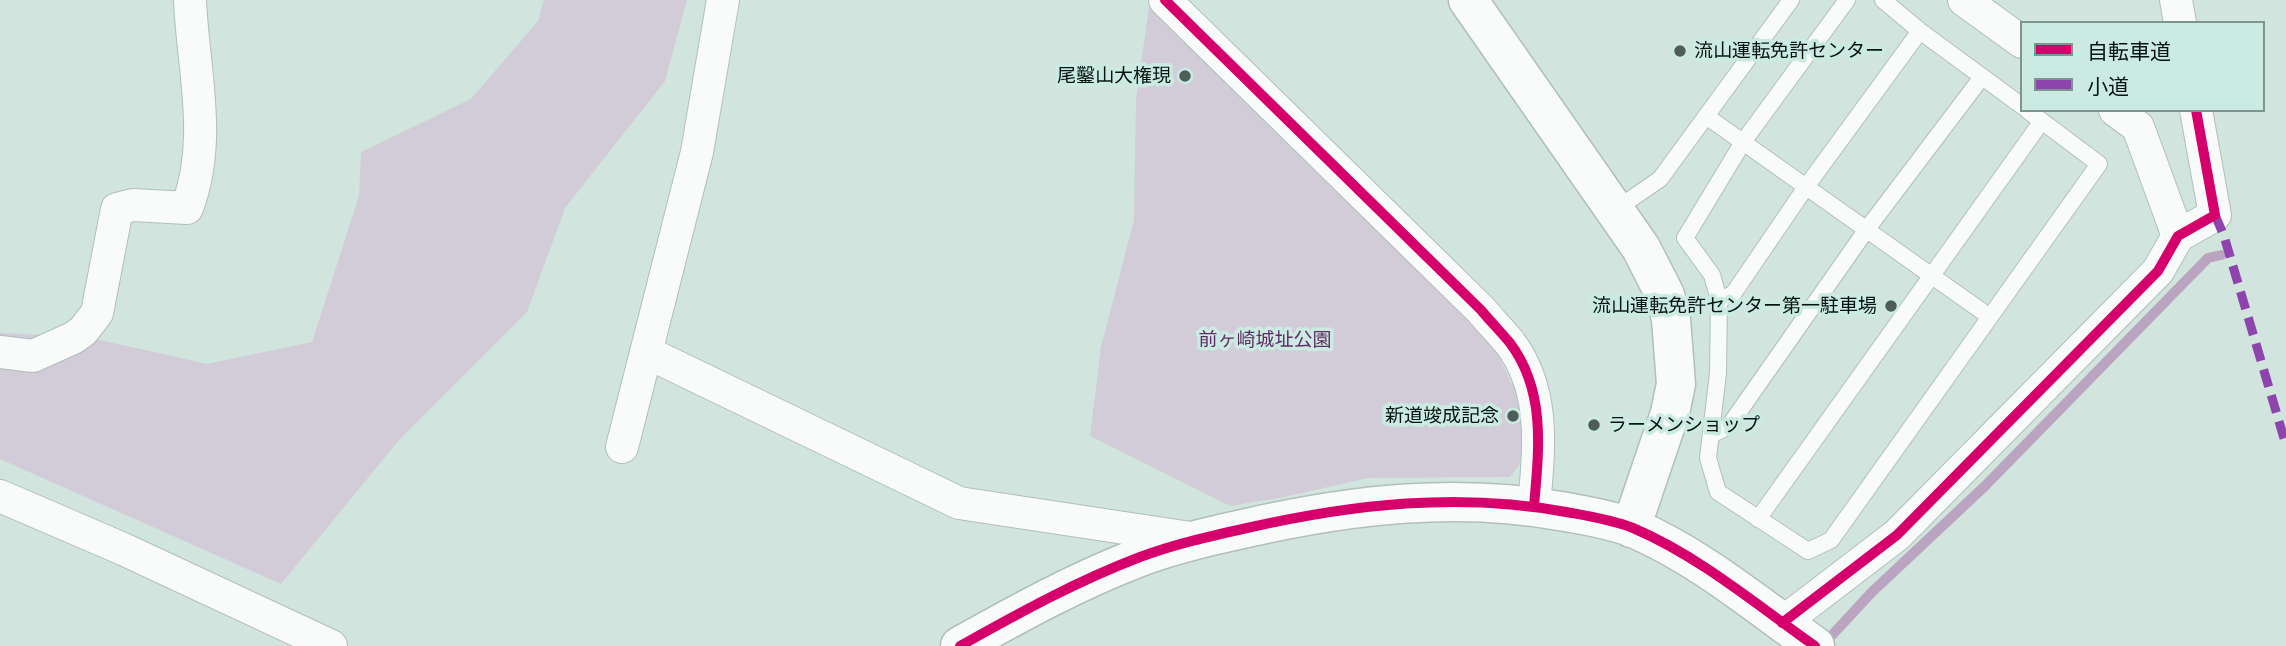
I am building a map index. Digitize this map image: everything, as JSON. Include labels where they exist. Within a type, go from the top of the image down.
[{"type":"street","points":[[0,352],[33,356],[83,331],[97,313],[117,209],[133,205],[187,208],[196,183],[201,125],[190,0]]},
{"type":"street","points":[[622,447],[697,152],[723,0]]},
{"type":"street","points":[[1165,0],[1481,310],[1510,342],[1530,381],[1538,419],[1534,506]]},
{"type":"street","points":[[1468,0],[1641,248],[1665,295],[1675,347],[1676,384],[1670,413],[1631,528]]},
{"type":"street","points":[[1964,0],[2020,41]]},
{"type":"street","points":[[2176,0],[2180,21]]},
{"type":"street","points":[[2118,112],[2138,127],[2178,236]]},
{"type":"street","points":[[1782,623],[1897,535],[2158,271],[2178,236],[2215,215],[2196,112]]},
{"type":"street","points":[[646,352],[959,503],[1198,540]]},
{"type":"street","points":[[0,496],[123,549],[331,646]]},
{"type":"street","points":[[960,646],[1086,579],[1143,556],[1198,540],[1291,518],[1367,506],[1482,501],[1582,514],[1631,528],[1668,546],[1716,576],[1815,646]]},
{"type":"lane","points":[[1615,211],[1660,179],[1791,0]]},
{"type":"lane","points":[[1847,0],[1743,142],[1685,237],[1712,275],[1719,300],[1718,373],[1708,458],[1718,492],[1808,551],[1831,540],[2099,164],[2030,112]]},
{"type":"lane","points":[[1883,0],[1920,31],[2020,105]]},
{"type":"lane","points":[[1719,300],[1733,294],[1806,187],[1920,31]]},
{"type":"lane","points":[[1711,435],[1729,426],[1867,229],[1982,77]]},
{"type":"lane","points":[[1706,116],[1990,317]]},
{"type":"lane","points":[[1758,519],[2042,121]]},
{"type":"green space","points":[[544,0],[687,0],[665,81],[565,208],[527,312],[399,440],[281,584],[0,459],[0,333],[87,337],[207,364],[312,342],[359,196],[361,152],[471,99],[538,21]]},
{"type":"green space","name":"前ヶ崎城址公園","points":[[1150,1],[1289,146],[1453,300],[1497,353],[1529,419],[1519,465],[1510,477],[1368,478],[1230,506],[1090,436],[1101,347],[1134,220],[1136,98]]},
{"type":"waterway","points":[[1822,646],[1872,592],[1985,486],[2208,258],[2221,255]]},
{"type":"marked path","points":[[2215,215],[2224,236],[2286,445]]},
{"type":"cycle path","points":[[1165,0],[1481,310],[1510,343],[1522,361],[1535,401],[1538,442],[1534,506]]},
{"type":"cycle path","points":[[1782,623],[1897,535],[2158,271],[2178,236],[2215,215],[2196,112]]},
{"type":"cycle path","points":[[960,646],[1071,587],[1166,548],[1247,528],[1327,513],[1366,507],[1446,502],[1526,506],[1592,517],[1633,528],[1681,552],[1815,646]]},
{"type":"place","name":"流山運転免許センター","points":[[1680,51]]},
{"type":"place","name":"尾鑿山大権現","points":[[1185,76]]},
{"type":"place","name":"流山運転免許センター第一駐車場","points":[[1891,306]]},
{"type":"place","name":"新道竣成記念","points":[[1513,416]]},
{"type":"place","name":"ラーメンショップ","points":[[1594,425]]}]
